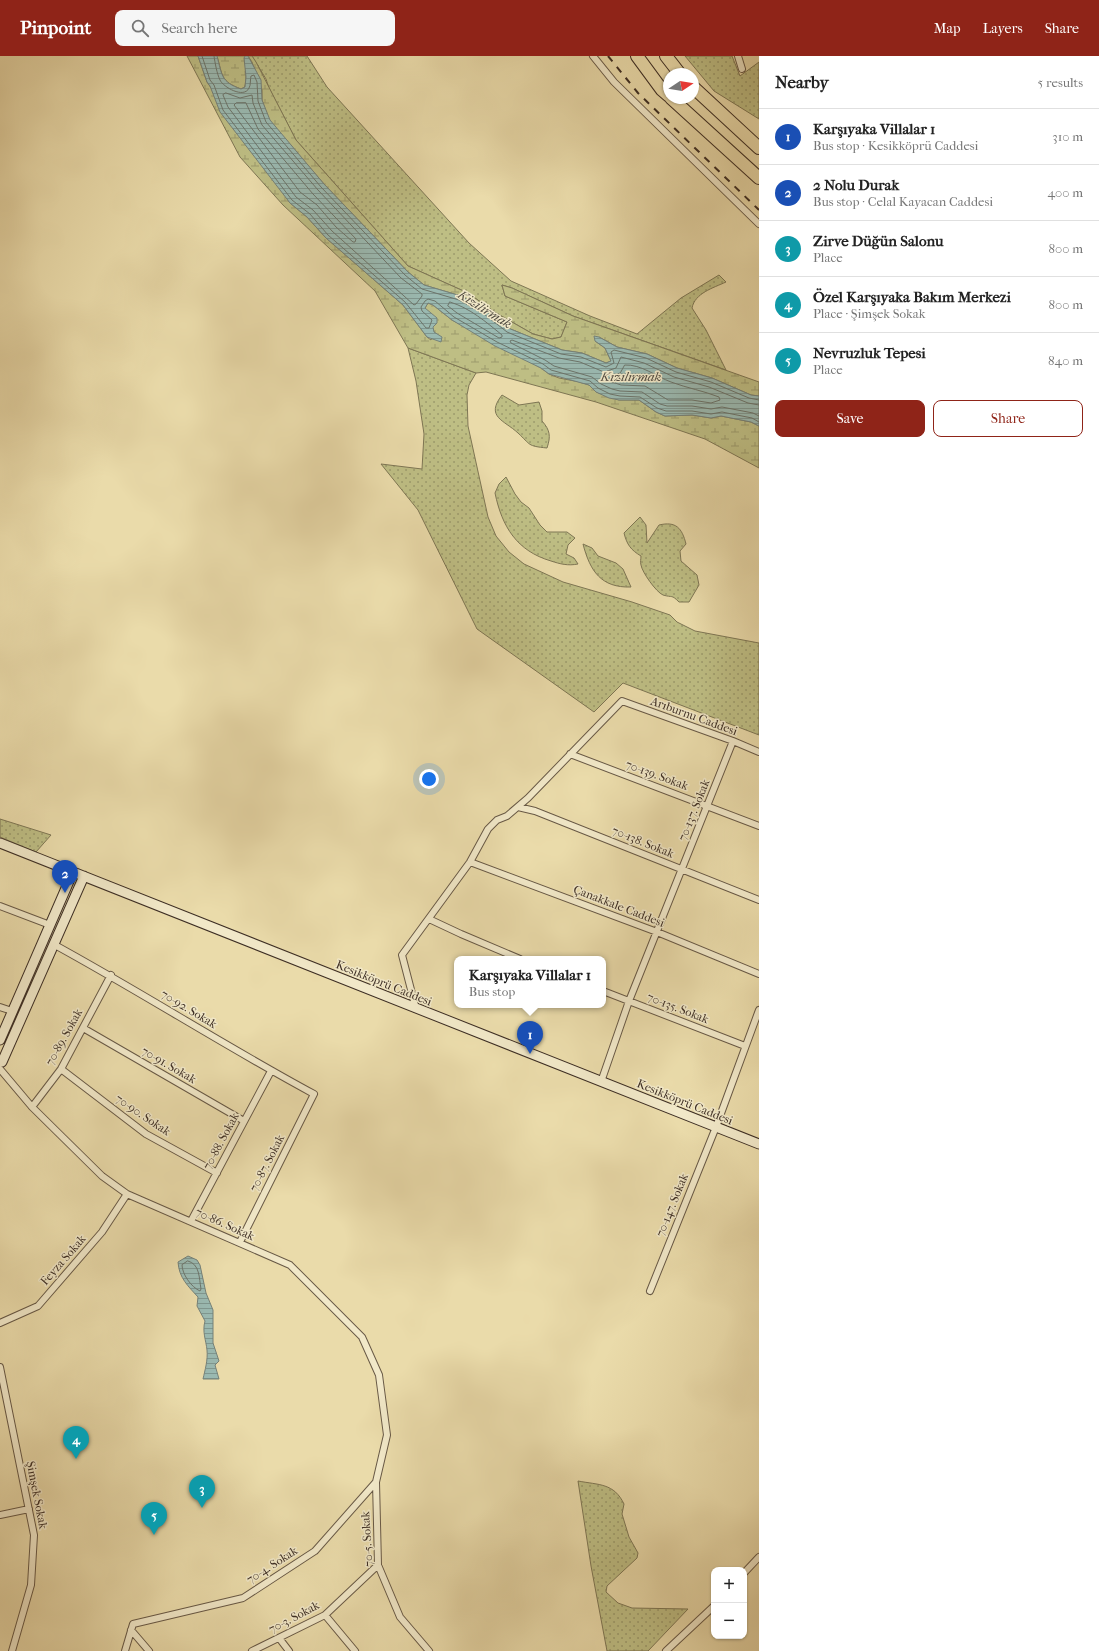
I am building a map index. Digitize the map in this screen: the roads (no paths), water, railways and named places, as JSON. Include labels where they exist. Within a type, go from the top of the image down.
[{"type":"highway","points":[[638,56],[663,91]]},
{"type":"highway","points":[[666,56],[675,68]]},
{"type":"highway","points":[[699,93],[759,148]]},
{"type":"highway","points":[[678,104],[759,178]]},
{"type":"street","points":[[593,56],[614,82],[759,224]]},
{"type":"street","points":[[738,56],[742,69]]},
{"type":"street","name":"Arıburnu Caddesi","points":[[570,754],[622,701],[733,741],[759,752]]},
{"type":"street","name":"70-137. Sokak","points":[[601,1082],[629,1001],[733,741]]},
{"type":"street","points":[[416,1009],[402,955],[430,919],[470,862],[488,829],[497,820],[507,816],[518,807],[570,754]]},
{"type":"street","name":"70-139. Sokak","points":[[570,754],[708,805],[759,826]]},
{"type":"street","name":"70-138. Sokak","points":[[518,807],[535,811],[759,900]]},
{"type":"street","name":"Kesikköprü Caddesi","points":[[0,843],[601,1082],[716,1127],[757,1141]]},
{"type":"street","name":"Çanakkale Caddesi","points":[[470,862],[657,932],[759,974]]},
{"type":"street","points":[[0,1040],[73,872]]},
{"type":"street","points":[[0,1064],[84,876]]},
{"type":"street","points":[[0,906],[50,925]]},
{"type":"street","points":[[430,919],[513,956]]},
{"type":"street","name":"70-92. Sokak","points":[[53,944],[111,975],[314,1094]]},
{"type":"street","name":"70-89. Sokak","points":[[32,1107],[61,1069],[111,975]]},
{"type":"street","name":"70-135. Sokak","points":[[606,992],[745,1046]]},
{"type":"street","points":[[0,1006],[12,1012]]},
{"type":"street","name":"70-147. Sokak","points":[[650,1291],[716,1127],[759,1010]]},
{"type":"street","name":"70-91. Sokak","points":[[83,1028],[244,1121]]},
{"type":"street","name":"70-86. Sokak","points":[[0,1064],[32,1107],[102,1176],[127,1194],[290,1264],[362,1337],[379,1375],[387,1435]]},
{"type":"street","name":"70-90. Sokak","points":[[61,1069],[146,1134],[217,1172]]},
{"type":"street","name":"70-88. Sokak","points":[[191,1221],[271,1070]]},
{"type":"street","name":"70-87. Sokak","points":[[240,1242],[314,1094]]},
{"type":"street","name":"Feyza Sokak","points":[[0,1323],[38,1306],[102,1232],[127,1194]]},
{"type":"street","name":"Şimşek Sokak","points":[[0,1367],[3,1400],[34,1535],[31,1585],[12,1651]]},
{"type":"street","name":"70-4. Sokak","points":[[131,1630],[133,1624],[243,1598],[315,1551],[376,1482],[387,1435]]},
{"type":"street","name":"70-5. Sokak","points":[[376,1482],[378,1565],[400,1617],[428,1651]]},
{"type":"street","points":[[0,1515],[28,1509]]},
{"type":"street","points":[[747,1570],[759,1557]]},
{"type":"street","name":"70-3. Sokak","points":[[252,1651],[325,1615],[378,1565]]},
{"type":"street","points":[[666,1651],[711,1609]]},
{"type":"street","points":[[325,1615],[356,1651]]},
{"type":"street","points":[[125,1651],[131,1630]]},
{"type":"street","points":[[131,1630],[148,1651]]},
{"type":"street","points":[[279,1638],[289,1651]]},
{"type":"water","name":"Kızılırmak","points":[[198,56],[217,56],[223,77],[230,84],[241,89],[245,87],[246,77],[244,58],[245,56],[248,56],[261,80],[262,100],[270,120],[324,184],[408,272],[424,285],[461,296],[487,310],[508,328],[562,350],[582,353],[606,363],[611,361],[605,348],[595,341],[594,336],[599,337],[617,347],[647,354],[677,368],[712,378],[751,395],[759,396],[759,426],[751,422],[721,416],[711,418],[692,415],[665,416],[656,412],[639,400],[619,400],[609,398],[596,392],[589,385],[549,374],[541,368],[495,346],[452,320],[433,305],[428,303],[425,308],[437,318],[437,323],[433,327],[434,332],[442,337],[441,342],[427,337],[403,305],[326,238],[307,217],[290,203],[220,112]]},
{"type":"water","points":[[188,1256],[197,1260],[200,1265],[206,1293],[213,1310],[213,1343],[219,1361],[215,1365],[219,1379],[203,1379],[207,1357],[204,1332],[205,1321],[197,1306],[198,1297],[182,1277],[178,1262]]},
{"type":"railway","points":[[608,56],[638,93],[759,210]]},
{"type":"place","name":"2 Nolu Durak","points":[[65,893]]},
{"type":"place","name":"Karşıyaka Villalar 1","points":[[530,1054]]},
{"type":"place","name":"Özel Karşıyaka Bakım Merkezi","points":[[76,1459]]},
{"type":"place","name":"Zirve Düğün Salonu","points":[[202,1508]]},
{"type":"place","name":"Nevruzluk Tepesi","points":[[154,1535]]},
{"type":"water label","name":"Kizilirmak","points":[[485,309]]}]
